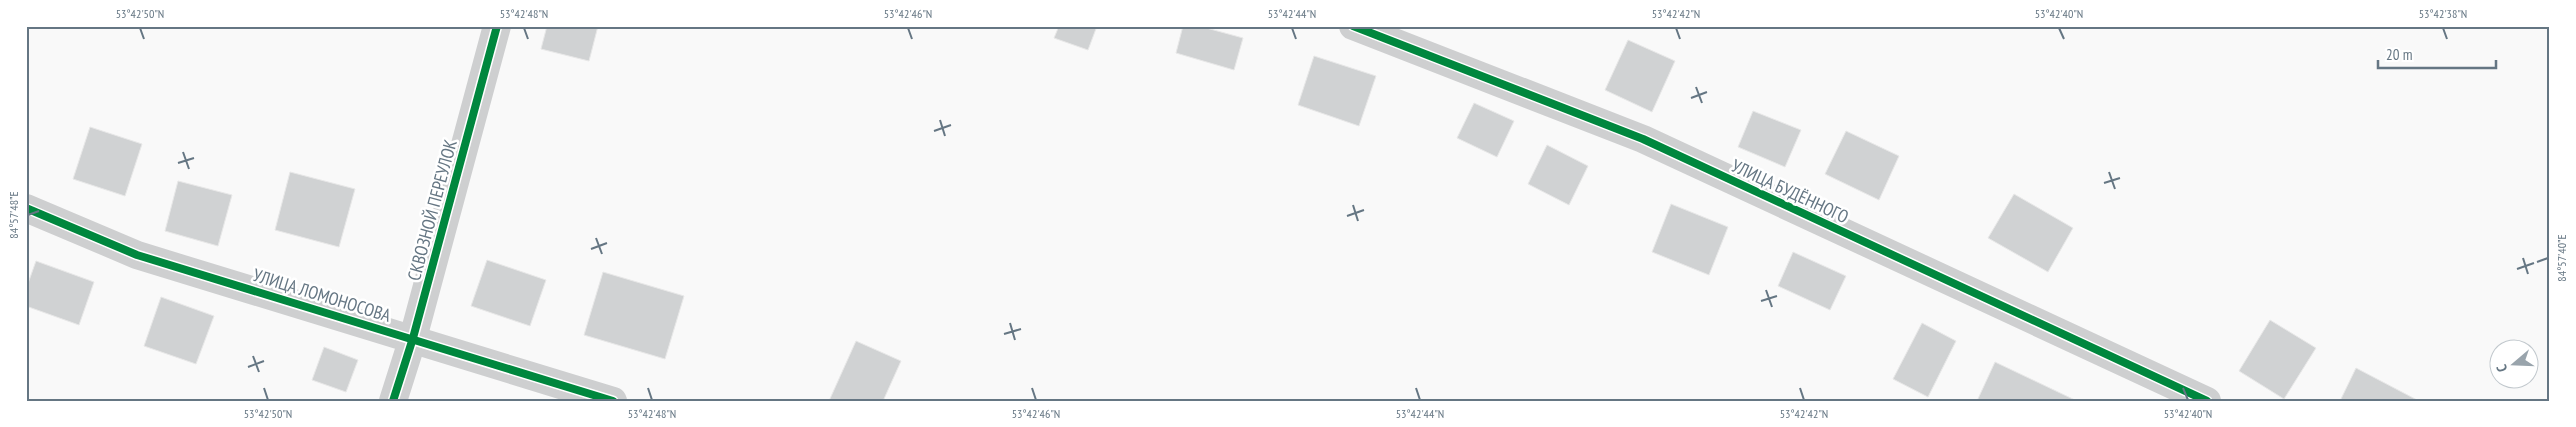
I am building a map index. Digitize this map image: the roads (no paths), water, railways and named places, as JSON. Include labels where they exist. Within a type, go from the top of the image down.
[{"type":"street","name":"СКВОЗНОЙ ПЕРЕУЛОК","points":[[393,401],[413,338],[497,26]]},
{"type":"street","name":"УЛИЦА БУДЁННОГО","points":[[1353,26],[1643,139],[2207,401]]},
{"type":"street","name":"УЛИЦА ЛОМОНОСОВА","points":[[26,208],[137,255],[614,401]]}]
